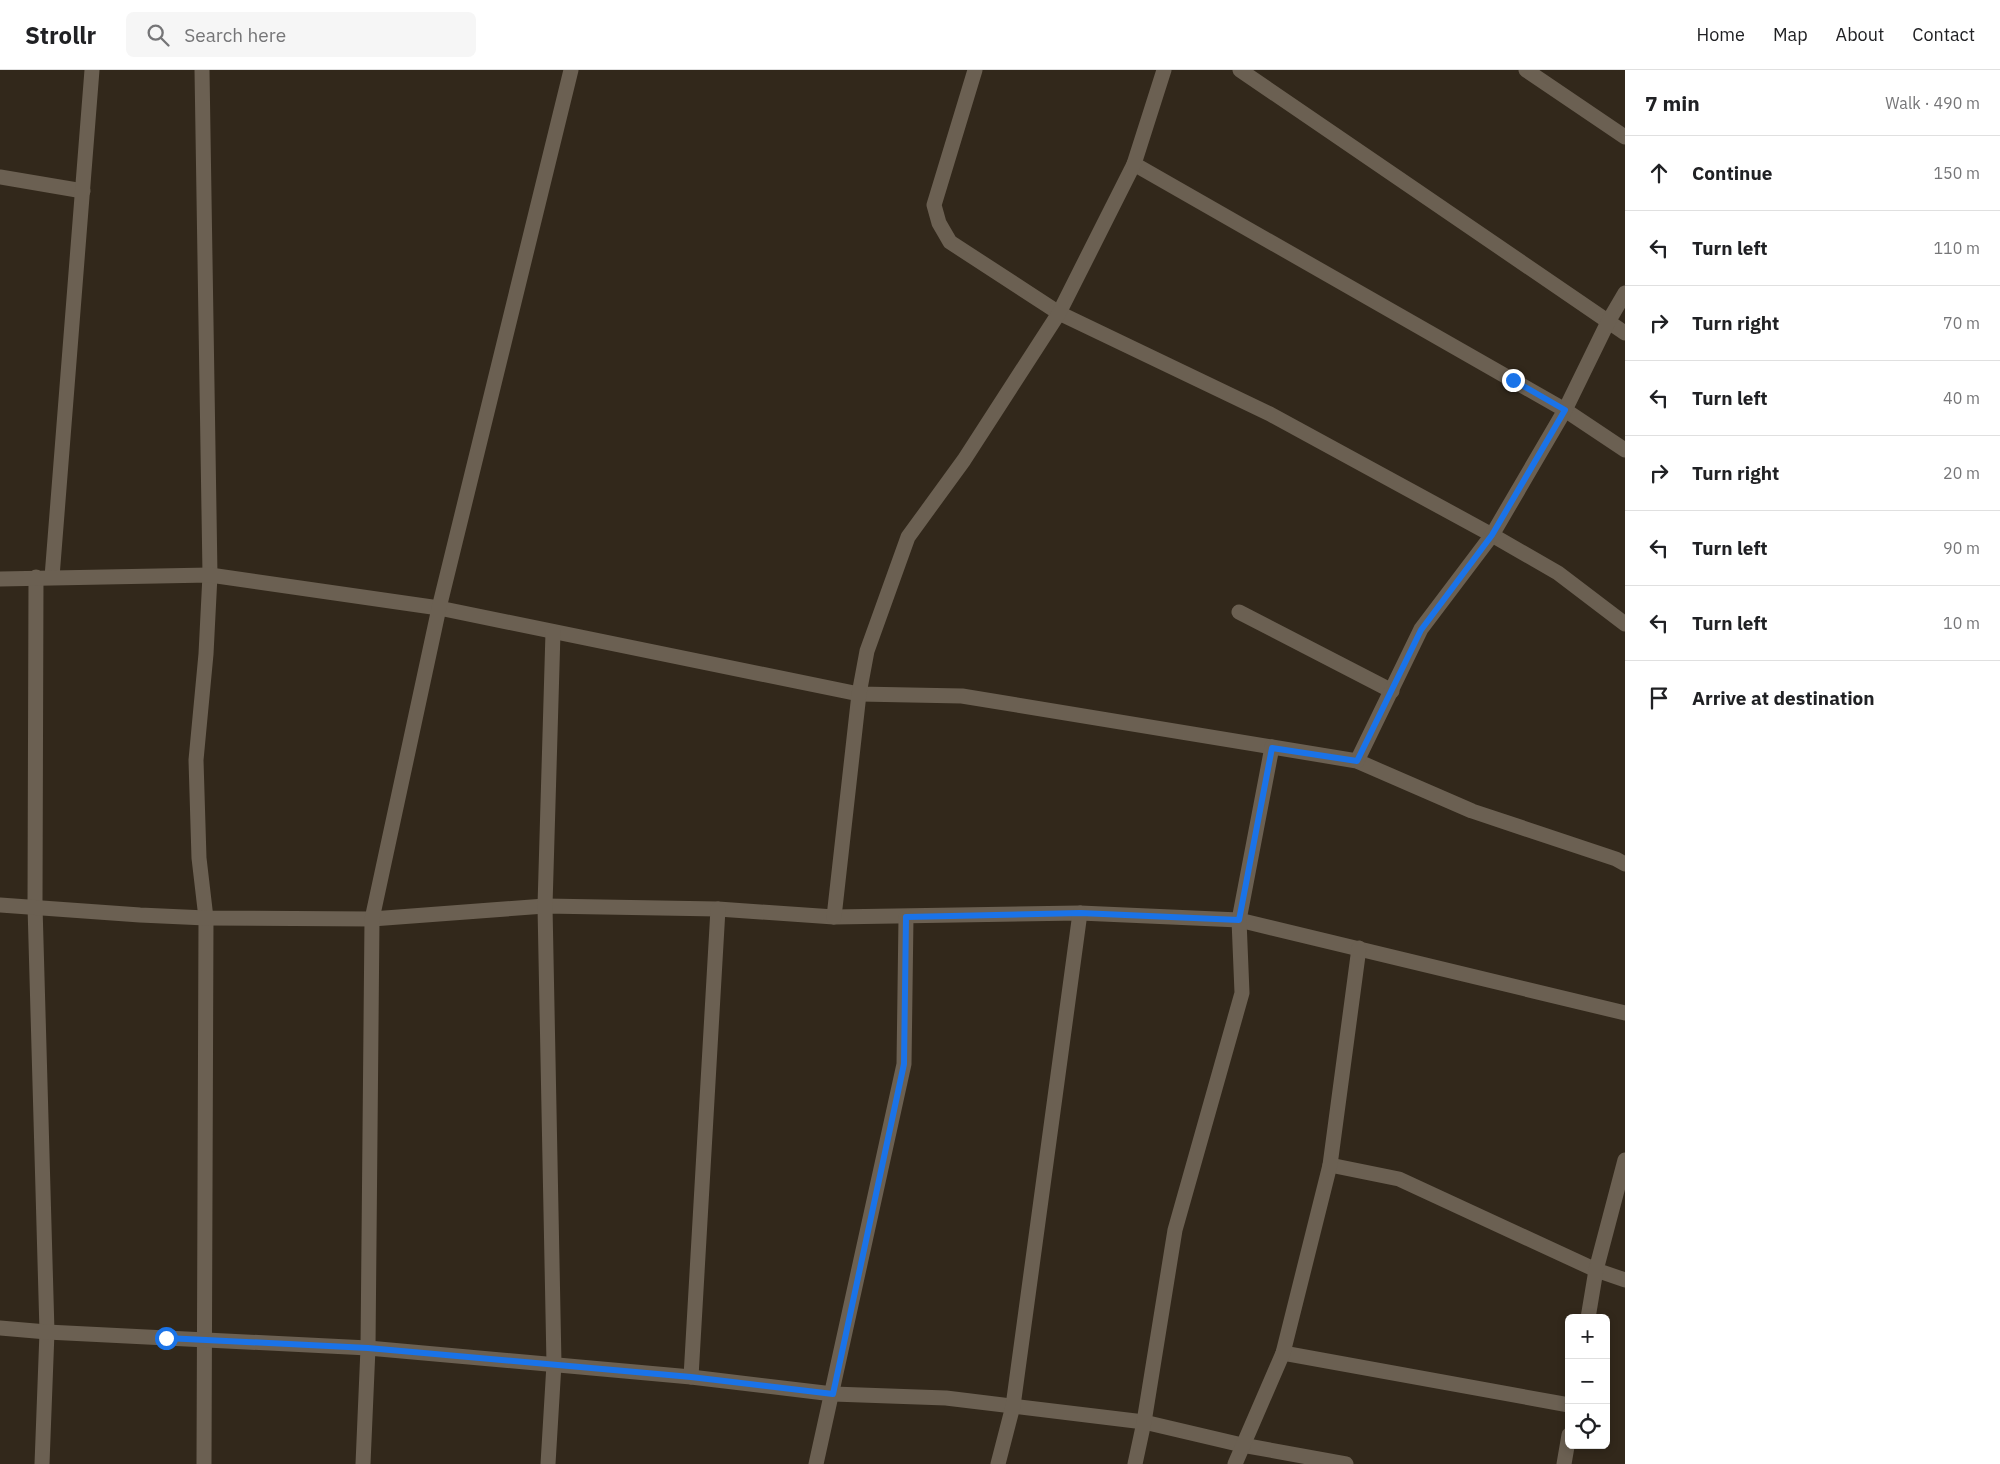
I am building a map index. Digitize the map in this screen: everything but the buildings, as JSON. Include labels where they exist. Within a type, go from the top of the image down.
[{"type":"street","points":[[42,1464],[47,1332],[35,906],[44,577],[83,191],[92,70]]},
{"type":"street","points":[[202,70],[210,575],[206,654],[196,760],[199,858],[206,918],[204,1464]]},
{"type":"street","points":[[363,1464],[368,1348],[372,919],[439,608],[571,70]]},
{"type":"street","points":[[974,70],[934,205],[939,222],[950,242],[1059,312],[1270,414],[1492,535],[1558,573],[1625,624]]},
{"type":"street","points":[[834,917],[859,694],[867,650],[908,537],[964,460],[1059,312],[1134,164],[1164,70]]},
{"type":"street","points":[[1240,70],[1625,333]]},
{"type":"street","points":[[1526,70],[1625,138]]},
{"type":"street","points":[[1134,164],[1565,410],[1625,450]]},
{"type":"street","points":[[0,177],[83,191]]},
{"type":"street","points":[[1357,761],[1421,630],[1492,535],[1565,410],[1608,322],[1625,293]]},
{"type":"street","points":[[0,579],[210,575],[439,608],[859,694],[962,696],[1357,761],[1472,811],[1616,859],[1625,864]]},
{"type":"street","points":[[1239,612],[1392,691]]},
{"type":"street","points":[[548,1464],[554,1364],[545,906],[553,632]]},
{"type":"street","points":[[1135,1464],[1144,1422],[1175,1230],[1242,993],[1239,920],[1272,748]]},
{"type":"street","points":[[0,905],[35,906],[140,916],[206,918],[372,919],[545,906],[718,909],[834,917],[1080,913],[1239,920],[1625,1013]]},
{"type":"street","points":[[691,1377],[718,909]]},
{"type":"street","points":[[998,1464],[1013,1406],[1080,913]]},
{"type":"street","points":[[816,1464],[833,1394],[904,1064],[906,917]]},
{"type":"street","points":[[1235,1464],[1283,1353],[1330,1164],[1359,948]]},
{"type":"street","points":[[1589,1314],[1596,1270],[1625,1160]]},
{"type":"street","points":[[1330,1164],[1399,1179],[1596,1270],[1625,1280]]},
{"type":"street","points":[[0,1328],[368,1348],[691,1377],[833,1394],[946,1398],[1144,1422],[1242,1445],[1346,1464]]},
{"type":"street","points":[[1283,1353],[1565,1404]]},
{"type":"street","points":[[1564,1464],[1567,1449]]},
{"type":"route","points":[[166,1338],[368,1348],[691,1377],[833,1394],[904,1064],[906,917],[1080,913],[1239,920],[1272,748],[1357,761],[1421,630],[1492,535],[1565,410],[1513,380]]}]
